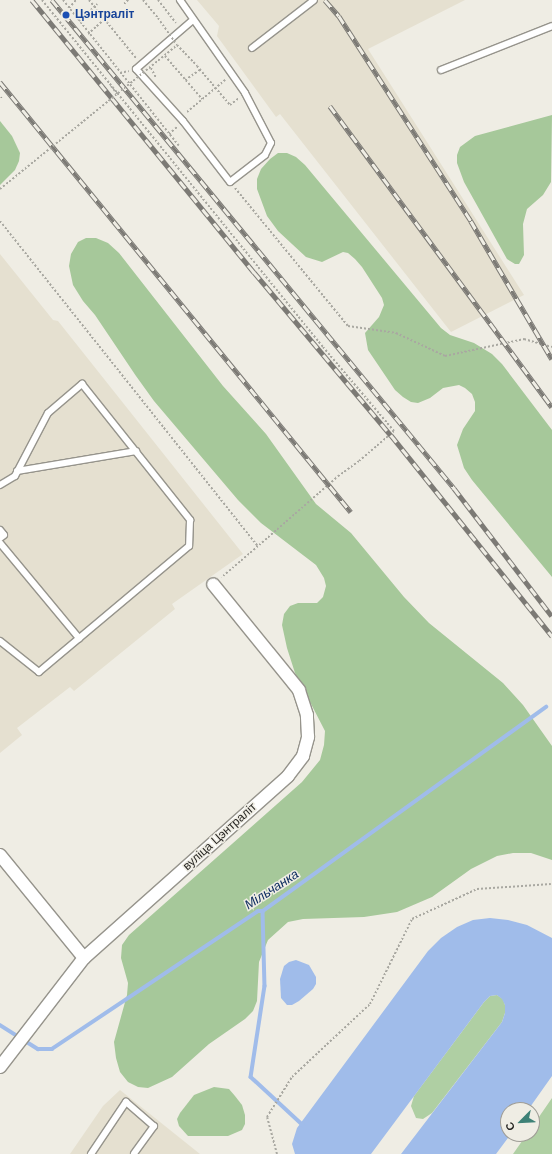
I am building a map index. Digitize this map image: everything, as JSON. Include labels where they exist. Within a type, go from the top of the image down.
[{"type":"street","name":"вуліца Цэнтраліт","points":[[2,1064],[84,958],[288,776],[303,756],[308,737],[307,715],[299,690],[213,584]]},
{"type":"street","points":[[0,855],[84,958]]},
{"type":"lane","points":[[180,0],[245,93],[271,143],[265,155],[230,182],[183,121],[136,69],[193,20]]},
{"type":"lane","points":[[252,48],[314,0]]},
{"type":"lane","points":[[441,70],[552,26]]},
{"type":"lane","points":[[0,485],[15,476],[48,413],[82,384],[190,520],[189,546],[39,672],[0,641]]},
{"type":"lane","points":[[17,471],[136,451]]},
{"type":"lane","points":[[0,530],[4,535],[0,538]]},
{"type":"lane","points":[[0,543],[79,638]]},
{"type":"lane","points":[[91,1154],[126,1102],[154,1126],[134,1154]]},
{"type":"path","points":[[42,0],[323,347],[394,431],[360,461],[336,478],[213,584]]},
{"type":"path","points":[[62,0],[179,146]]},
{"type":"path","points":[[69,8],[76,0]]},
{"type":"path","points":[[89,0],[138,60]]},
{"type":"path","points":[[124,4],[128,0]]},
{"type":"path","points":[[143,0],[178,45],[230,105],[242,95]]},
{"type":"path","points":[[158,0],[178,25]]},
{"type":"path","points":[[79,21],[97,4]]},
{"type":"path","points":[[88,34],[108,16]]},
{"type":"path","points":[[167,34],[173,30]]},
{"type":"path","points":[[0,189],[178,45]]},
{"type":"path","points":[[159,49],[202,99]]},
{"type":"path","points":[[87,54],[117,94]]},
{"type":"path","points":[[185,80],[200,70]]},
{"type":"path","points":[[170,134],[183,121],[185,114],[228,76],[232,75]]},
{"type":"path","points":[[230,182],[348,326],[396,333],[445,356],[524,339],[552,347]]},
{"type":"path","points":[[0,222],[258,546]]},
{"type":"path","points":[[277,1154],[267,1117],[292,1077],[370,1004],[412,919],[477,889],[551,884]]},
{"type":"shaded area","points":[[197,0],[465,0],[368,49],[524,295],[451,332],[280,114],[276,117],[217,36],[219,26]]},
{"type":"shaded area","points":[[0,254],[53,320],[58,321],[243,554],[172,604],[175,609],[74,691],[70,687],[17,728],[22,735],[0,753]]},
{"type":"shaded area","points":[[120,1090],[200,1154],[70,1154],[103,1106]]},
{"type":"green space","points":[[552,115],[551,182],[543,195],[527,209],[523,224],[524,255],[519,264],[515,264],[507,259],[464,182],[457,163],[457,155],[460,147],[475,136]]},
{"type":"green space","points":[[0,121],[12,136],[20,153],[19,161],[15,170],[0,185]]},
{"type":"green space","points":[[278,153],[287,153],[296,157],[305,165],[441,328],[450,335],[474,343],[492,354],[502,364],[552,430],[552,577],[472,480],[464,468],[457,445],[463,429],[475,411],[475,402],[472,394],[459,385],[443,388],[430,398],[418,403],[411,402],[403,397],[395,390],[368,350],[365,333],[379,317],[384,305],[382,298],[362,267],[348,253],[343,252],[322,262],[306,257],[278,231],[267,216],[257,189],[257,179],[261,169]]},
{"type":"green space","points":[[86,238],[96,238],[108,243],[119,253],[223,386],[266,434],[316,504],[351,533],[404,597],[429,623],[503,683],[523,705],[552,746],[552,860],[531,853],[513,853],[497,856],[471,869],[432,897],[397,912],[364,917],[303,919],[288,922],[268,940],[259,962],[257,1001],[253,1011],[245,1019],[209,1044],[172,1077],[148,1088],[138,1087],[128,1082],[120,1072],[116,1058],[114,1042],[127,995],[128,983],[121,958],[122,945],[129,935],[302,782],[320,760],[324,745],[325,731],[295,673],[282,625],[284,614],[290,606],[298,603],[317,603],[323,597],[326,586],[324,578],[316,565],[261,523],[238,500],[154,401],[95,315],[83,301],[73,285],[69,266],[71,254],[78,242]]},
{"type":"green space","points":[[497,995],[503,999],[505,1005],[505,1013],[502,1022],[432,1113],[423,1119],[416,1118],[411,1106],[414,1096],[484,1002],[490,996]]},
{"type":"green space","points":[[214,1087],[229,1089],[242,1105],[245,1115],[245,1124],[242,1130],[228,1136],[188,1136],[179,1126],[177,1119],[180,1113],[194,1095]]},
{"type":"green space","points":[[552,1098],[552,1154],[513,1154],[521,1142],[540,1142],[540,1115]]},
{"type":"water","points":[[490,918],[508,920],[527,925],[552,938],[552,1076],[534,1102],[500,1102],[500,1142],[505,1142],[496,1154],[401,1154],[502,1022],[505,1013],[505,1005],[502,999],[497,995],[490,996],[484,1002],[371,1154],[295,1154],[292,1144],[297,1128],[428,951],[441,938],[457,927],[473,920]]},
{"type":"water","points":[[296,960],[309,965],[316,977],[316,984],[313,989],[299,1001],[292,1005],[287,1005],[281,998],[280,979],[284,966],[289,962]]},
{"type":"waterway","name":"Мільчанка","points":[[0,1025],[38,1049],[52,1049],[258,911],[263,911],[546,707]]},
{"type":"waterway","points":[[263,911],[265,986],[251,1077],[303,1125]]},
{"type":"railway","points":[[32,0],[254,272],[391,435],[552,636]]},
{"type":"railway","points":[[52,0],[454,488],[552,616]]},
{"type":"railway","points":[[325,0],[339,16],[471,221],[552,359]]},
{"type":"railway","points":[[0,82],[351,512]]},
{"type":"railway","points":[[330,106],[552,407]]},
{"type":"place","name":"Цэнтраліт","points":[[66,15]]}]
